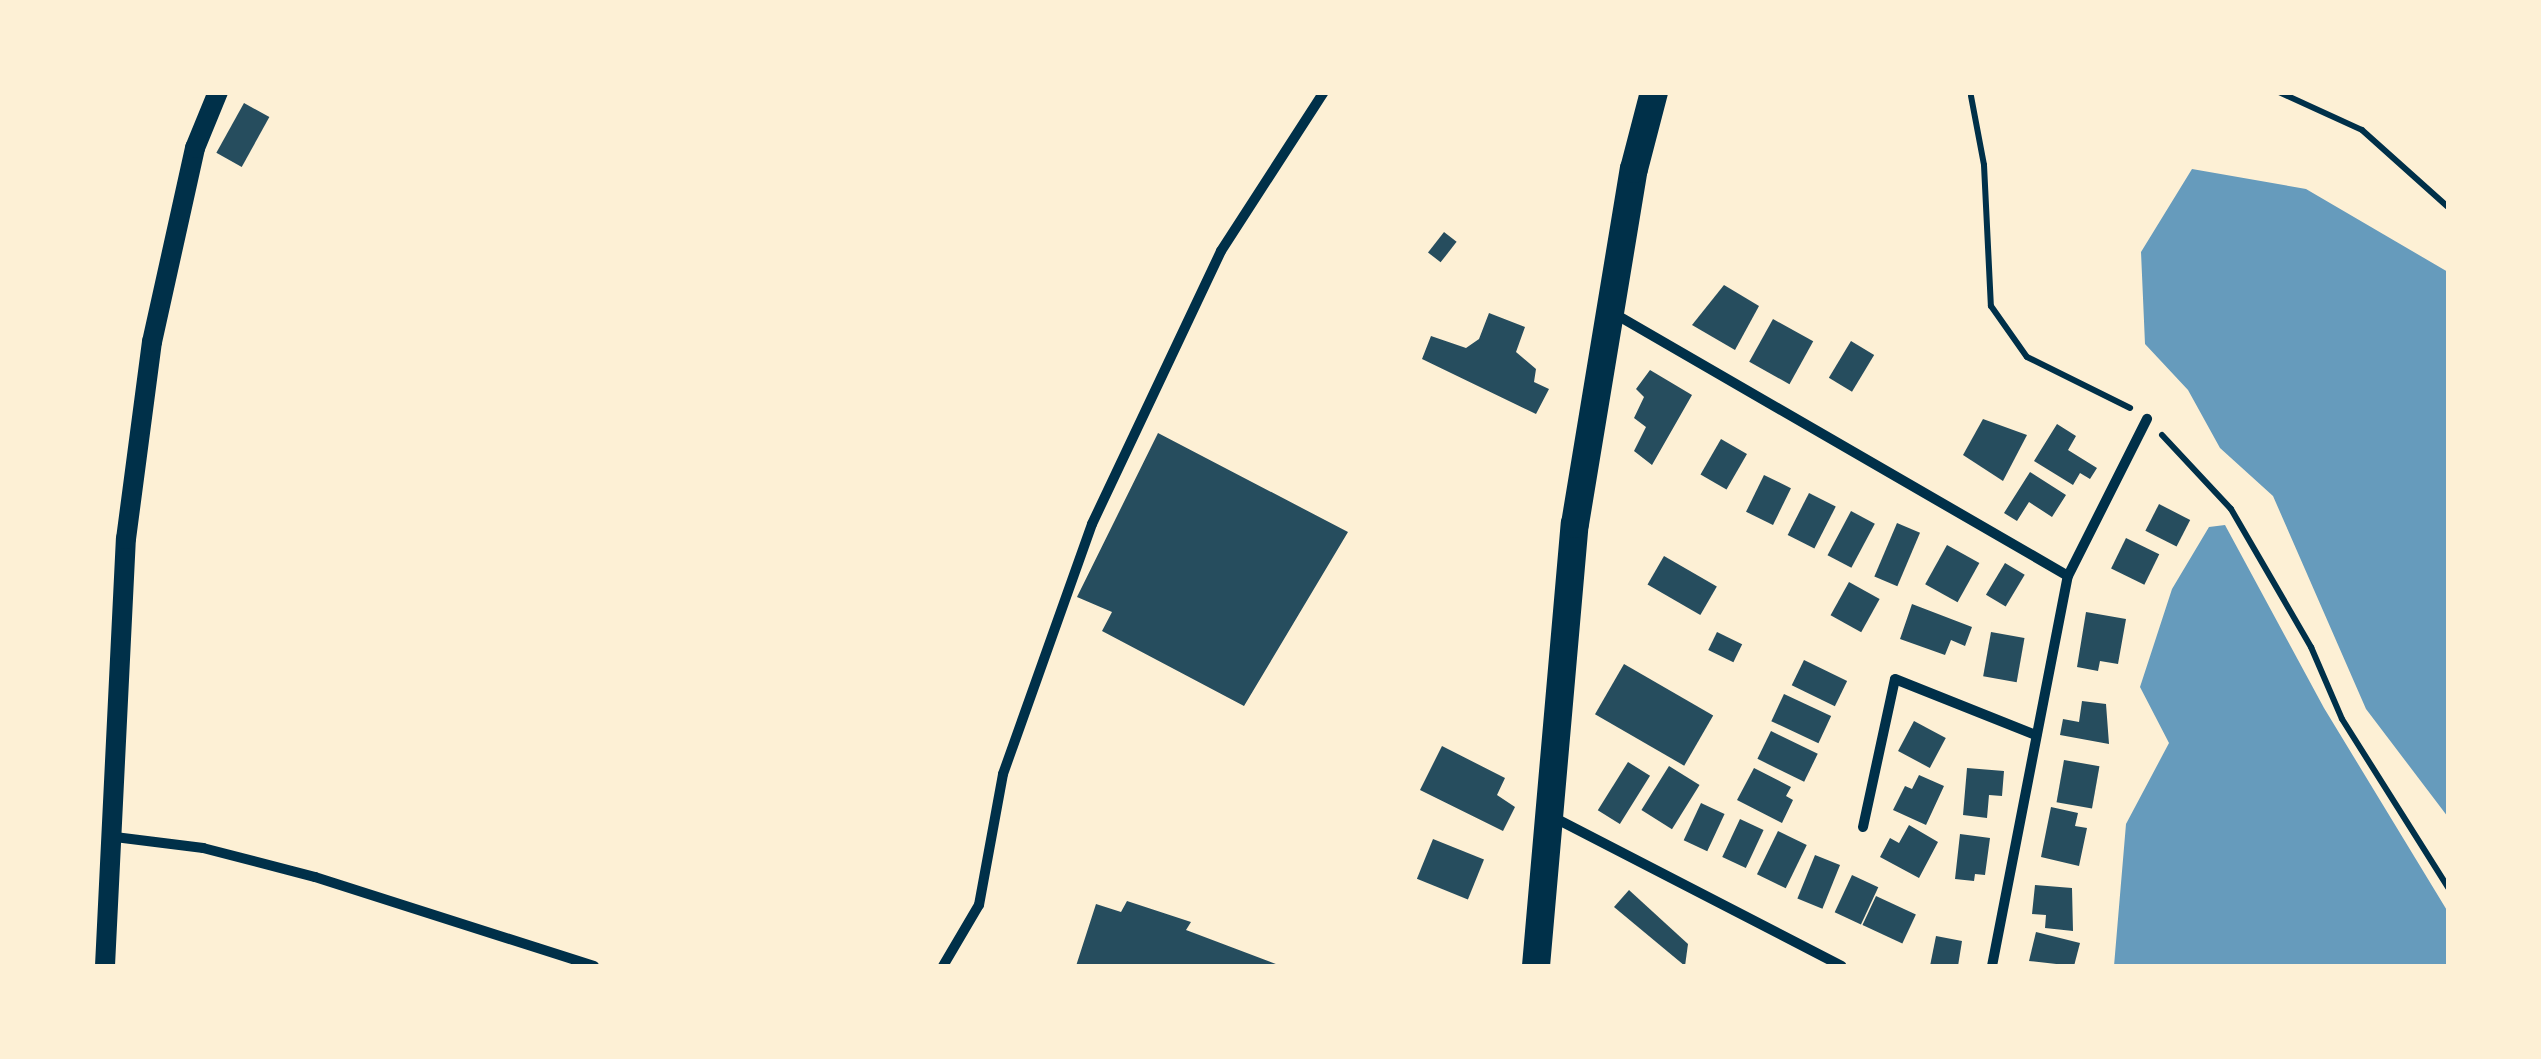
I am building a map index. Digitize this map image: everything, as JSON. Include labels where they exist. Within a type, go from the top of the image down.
[{"type":"highway","points":[[1536,966],[1575,524],[1610,311],[1654,92]]},
{"type":"main road","points":[[106,966],[102,885],[115,837],[126,539],[150,362],[195,148],[218,92]]},
{"type":"street","points":[[943,966],[979,905],[1003,774],[1092,524],[1221,251],[1324,92]]},
{"type":"street","points":[[1610,311],[2068,576]]},
{"type":"street","points":[[1992,966],[2068,576],[2147,420]]},
{"type":"street","points":[[1863,827],[1894,680],[2036,736]]},
{"type":"street","points":[[1550,815],[1842,966]]},
{"type":"street","points":[[115,837],[203,848],[315,877],[594,966]]},
{"type":"path","points":[[1962,92],[1971,96],[1991,92]]},
{"type":"path","points":[[2279,92],[2362,130],[2448,207]]},
{"type":"path","points":[[1971,96],[1984,165],[1990,306],[2027,357],[2147,420],[2231,509],[2311,647],[2342,719],[2448,887]]},
{"type":"water","points":[[2192,169],[2306,189],[2448,272],[2448,817],[2366,709],[2273,496],[2220,448],[2188,390],[2145,344],[2141,252]]},
{"type":"water","points":[[2225,525],[2324,708],[2448,912],[2448,966],[2114,966],[2126,824],[2169,743],[2140,687],[2172,589],[2209,527]]},
{"type":"building","points":[[244,103],[269,117],[242,167],[216,153]]},
{"type":"building","points":[[1444,232],[1457,242],[1441,262],[1428,252]]},
{"type":"building","points":[[1724,285],[1759,306],[1735,350],[1692,325]]},
{"type":"building","points":[[1489,313],[1525,327],[1516,352],[1536,369],[1534,382],[1549,389],[1536,414],[1422,359],[1431,336],[1466,348],[1479,339]]},
{"type":"building","points":[[1773,319],[1813,341],[1789,384],[1749,362]]},
{"type":"building","points":[[1851,341],[1874,355],[1852,392],[1829,378]]},
{"type":"building","points":[[1650,370],[1692,395],[1652,465],[1634,451],[1646,427],[1634,418],[1644,397],[1636,389]]},
{"type":"building","points":[[1983,419],[2027,435],[2003,481],[1963,455]]},
{"type":"building","points":[[2057,424],[2076,436],[2068,450],[2097,468],[2090,479],[2080,473],[2073,485],[2034,461]]},
{"type":"building","points":[[1158,433],[1348,532],[1244,706],[1102,631],[1112,612],[1077,597]]},
{"type":"building","points":[[1721,439],[1747,454],[1726,490],[1700,475]]},
{"type":"building","points":[[2030,472],[2066,495],[2052,517],[2029,502],[2017,521],[2004,513]]},
{"type":"building","points":[[1764,475],[1791,488],[1773,525],[1746,512]]},
{"type":"building","points":[[1809,493],[1836,507],[1814,548],[1788,535]]},
{"type":"building","points":[[2159,504],[2190,520],[2177,547],[2145,531]]},
{"type":"building","points":[[1851,511],[1875,524],[1851,568],[1828,555]]},
{"type":"building","points":[[1897,523],[1920,533],[1897,586],[1874,576]]},
{"type":"building","points":[[2126,538],[2159,554],[2144,585],[2111,569]]},
{"type":"building","points":[[1947,545],[1979,563],[1958,602],[1925,584]]},
{"type":"building","points":[[1664,556],[1717,586],[1700,615],[1648,585]]},
{"type":"building","points":[[2005,563],[2025,575],[2006,607],[1986,595]]},
{"type":"building","points":[[1849,582],[1880,599],[1861,632],[1831,615]]},
{"type":"building","points":[[1912,604],[1972,627],[1965,646],[1951,640],[1945,655],[1900,639]]},
{"type":"building","points":[[2086,612],[2126,619],[2118,664],[2100,661],[2098,671],[2077,667]]},
{"type":"building","points":[[1717,632],[1742,644],[1733,662],[1708,650]]},
{"type":"building","points":[[1991,632],[2024,638],[2017,682],[1983,676]]},
{"type":"building","points":[[1804,660],[1847,681],[1835,706],[1792,685]]},
{"type":"building","points":[[1624,664],[1713,716],[1684,766],[1595,714]]},
{"type":"building","points":[[1784,694],[1831,716],[1818,743],[1771,721]]},
{"type":"building","points":[[2082,701],[2106,704],[2109,744],[2060,735],[2063,719],[2079,722]]},
{"type":"building","points":[[1914,721],[1946,738],[1930,768],[1898,751]]},
{"type":"building","points":[[1771,731],[1818,754],[1804,782],[1757,759]]},
{"type":"building","points":[[1442,746],[1505,778],[1497,795],[1515,807],[1503,831],[1420,790]]},
{"type":"building","points":[[2064,760],[2099,766],[2092,809],[2057,802]]},
{"type":"building","points":[[1628,762],[1650,776],[1620,824],[1598,810]]},
{"type":"building","points":[[1669,766],[1700,785],[1672,829],[1641,810]]},
{"type":"building","points":[[1754,768],[1791,787],[1786,796],[1793,800],[1782,823],[1737,800]]},
{"type":"building","points":[[1967,768],[2004,771],[2002,796],[1989,795],[1987,818],[1963,815]]},
{"type":"building","points":[[1919,775],[1944,786],[1926,825],[1893,810],[1905,786],[1912,789]]},
{"type":"building","points":[[1701,803],[1725,814],[1707,851],[1684,840]]},
{"type":"building","points":[[2051,807],[2078,813],[2075,826],[2087,828],[2079,866],[2041,857]]},
{"type":"building","points":[[1740,819],[1764,830],[1746,868],[1722,857]]},
{"type":"building","points":[[1909,825],[1938,842],[1919,878],[1880,857],[1890,838],[1899,843]]},
{"type":"building","points":[[1778,831],[1807,845],[1786,888],[1757,874]]},
{"type":"building","points":[[1960,834],[1990,838],[1985,875],[1975,874],[1974,881],[1955,879]]},
{"type":"building","points":[[1433,839],[1484,860],[1468,899],[1417,879]]},
{"type":"building","points":[[1815,855],[1840,865],[1822,909],[1797,899]]},
{"type":"building","points":[[1852,875],[1878,887],[1861,924],[1835,912]]},
{"type":"building","points":[[2035,885],[2072,888],[2073,931],[2045,928],[2046,915],[2032,914]]},
{"type":"building","points":[[1629,890],[1688,944],[1685,966],[1614,907]]},
{"type":"building","points":[[1876,896],[1916,915],[1902,944],[1862,925]]},
{"type":"building","points":[[1127,901],[1191,922],[1186,930],[1281,966],[1076,966],[1096,904],[1121,912]]},
{"type":"building","points":[[2036,932],[2080,943],[2074,966],[2029,961]]},
{"type":"building","points":[[1936,936],[1962,941],[1958,966],[1930,966]]}]
